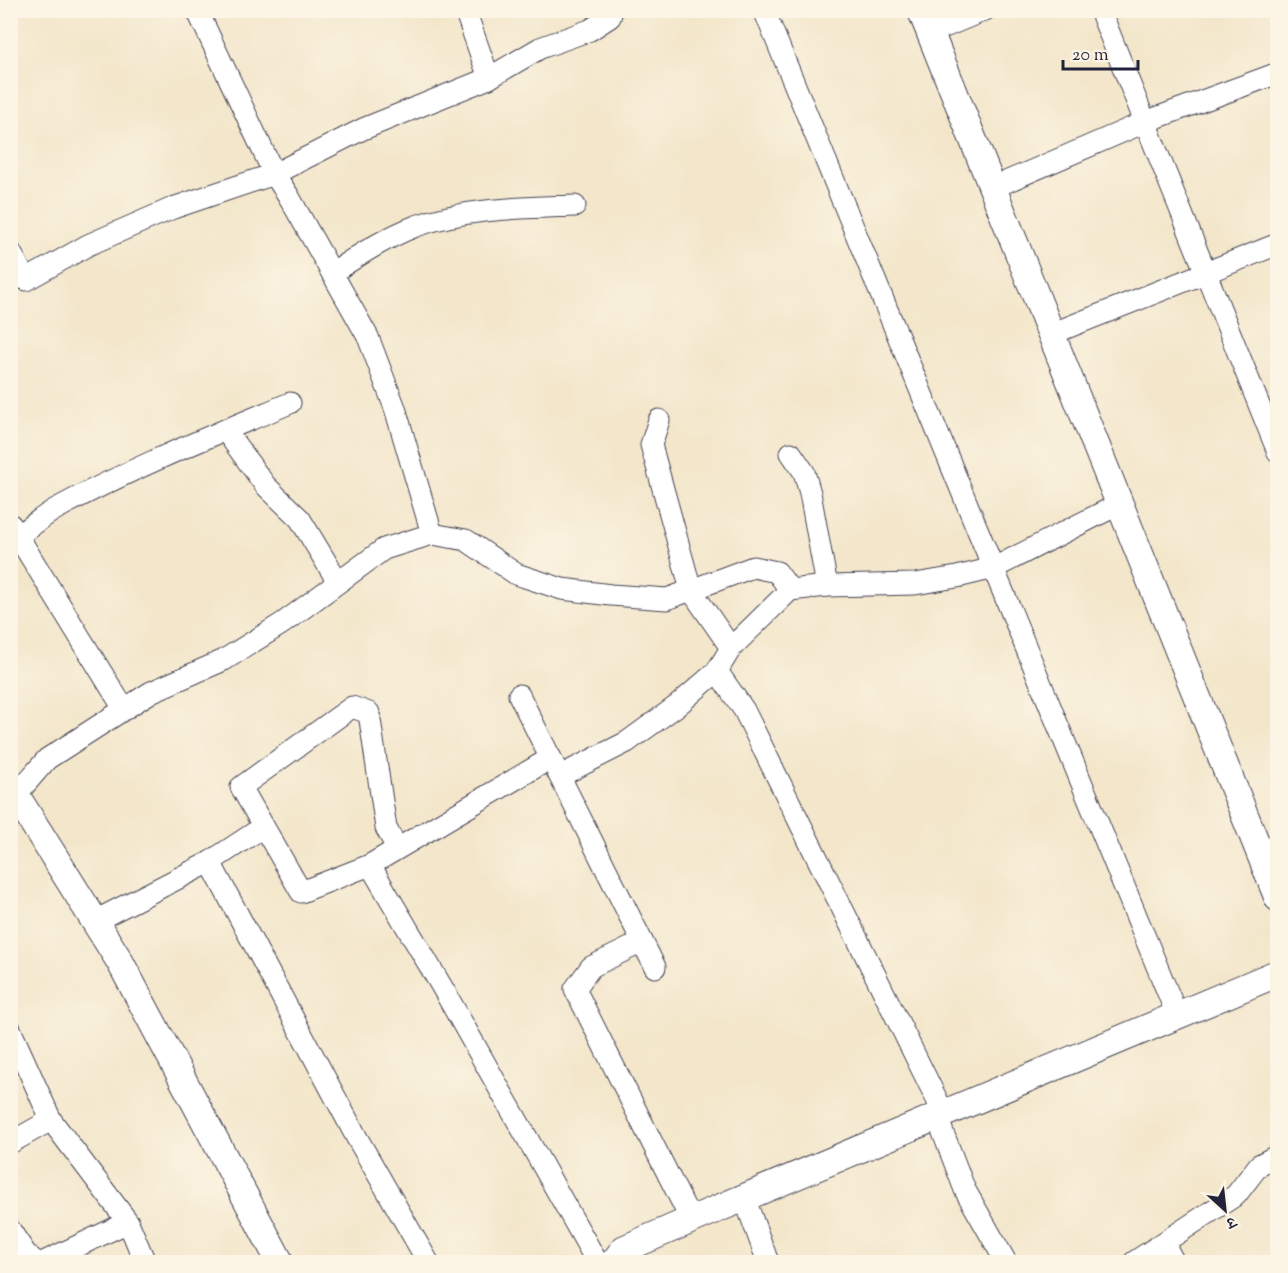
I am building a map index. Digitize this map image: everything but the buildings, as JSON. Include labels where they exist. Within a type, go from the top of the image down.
[{"type":"street","points":[[197,10],[274,174],[368,337],[395,408],[432,534]]},
{"type":"street","points":[[465,10],[489,78]]},
{"type":"street","points":[[10,251],[26,280],[88,245],[174,208],[274,174],[363,129],[489,78],[540,48],[590,30],[610,17],[612,10]]},
{"type":"street","points":[[764,10],[1178,1015]]},
{"type":"street","points":[[985,10],[926,22],[1278,898]]},
{"type":"street","points":[[1100,10],[1206,273],[1270,414],[1278,452]]},
{"type":"street","points":[[992,188],[1145,122],[1278,72]]},
{"type":"street","points":[[332,273],[379,242],[418,225],[467,213],[575,206]]},
{"type":"street","points":[[1051,334],[1278,244]]},
{"type":"street","points":[[124,709],[13,534],[53,510],[169,454],[290,403]]},
{"type":"street","points":[[659,420],[651,445],[691,590],[731,648]]},
{"type":"street","points":[[225,430],[265,484],[300,519],[338,582]]},
{"type":"street","points":[[791,453],[804,472],[810,493],[827,586]]},
{"type":"street","points":[[397,848],[386,828],[369,713],[352,707],[241,787],[301,892],[370,865],[397,848],[555,767],[627,742],[678,705],[717,670],[731,648],[790,590],[827,586],[915,584],[994,568],[1119,504]]},
{"type":"street","points":[[280,1263],[125,970],[15,799],[47,759],[124,709],[151,692],[224,660],[283,623],[384,549],[432,534],[465,540],[516,574],[562,589],[667,599],[753,567],[777,572],[790,590]]},
{"type":"street","points":[[717,670],[744,710],[940,1116],[965,1190],[1006,1263]]},
{"type":"street","points":[[519,695],[655,967]]},
{"type":"street","points":[[95,921],[210,862],[263,827]]},
{"type":"street","points":[[210,862],[357,1138],[429,1263]]},
{"type":"street","points":[[370,865],[442,987],[597,1263]]},
{"type":"street","points":[[642,942],[591,967],[575,989],[691,1220]]},
{"type":"street","points":[[614,1263],[624,1248],[1278,973]]},
{"type":"street","points":[[10,1029],[51,1120],[128,1222],[145,1263]]},
{"type":"street","points":[[10,1143],[51,1120]]},
{"type":"street","points":[[1134,1263],[1169,1253],[1236,1195],[1258,1165],[1278,1155]]},
{"type":"street","points":[[744,1197],[768,1263]]},
{"type":"street","points":[[44,1263],[128,1222]]},
{"type":"street","points":[[10,1230],[26,1254],[36,1263]]}]
